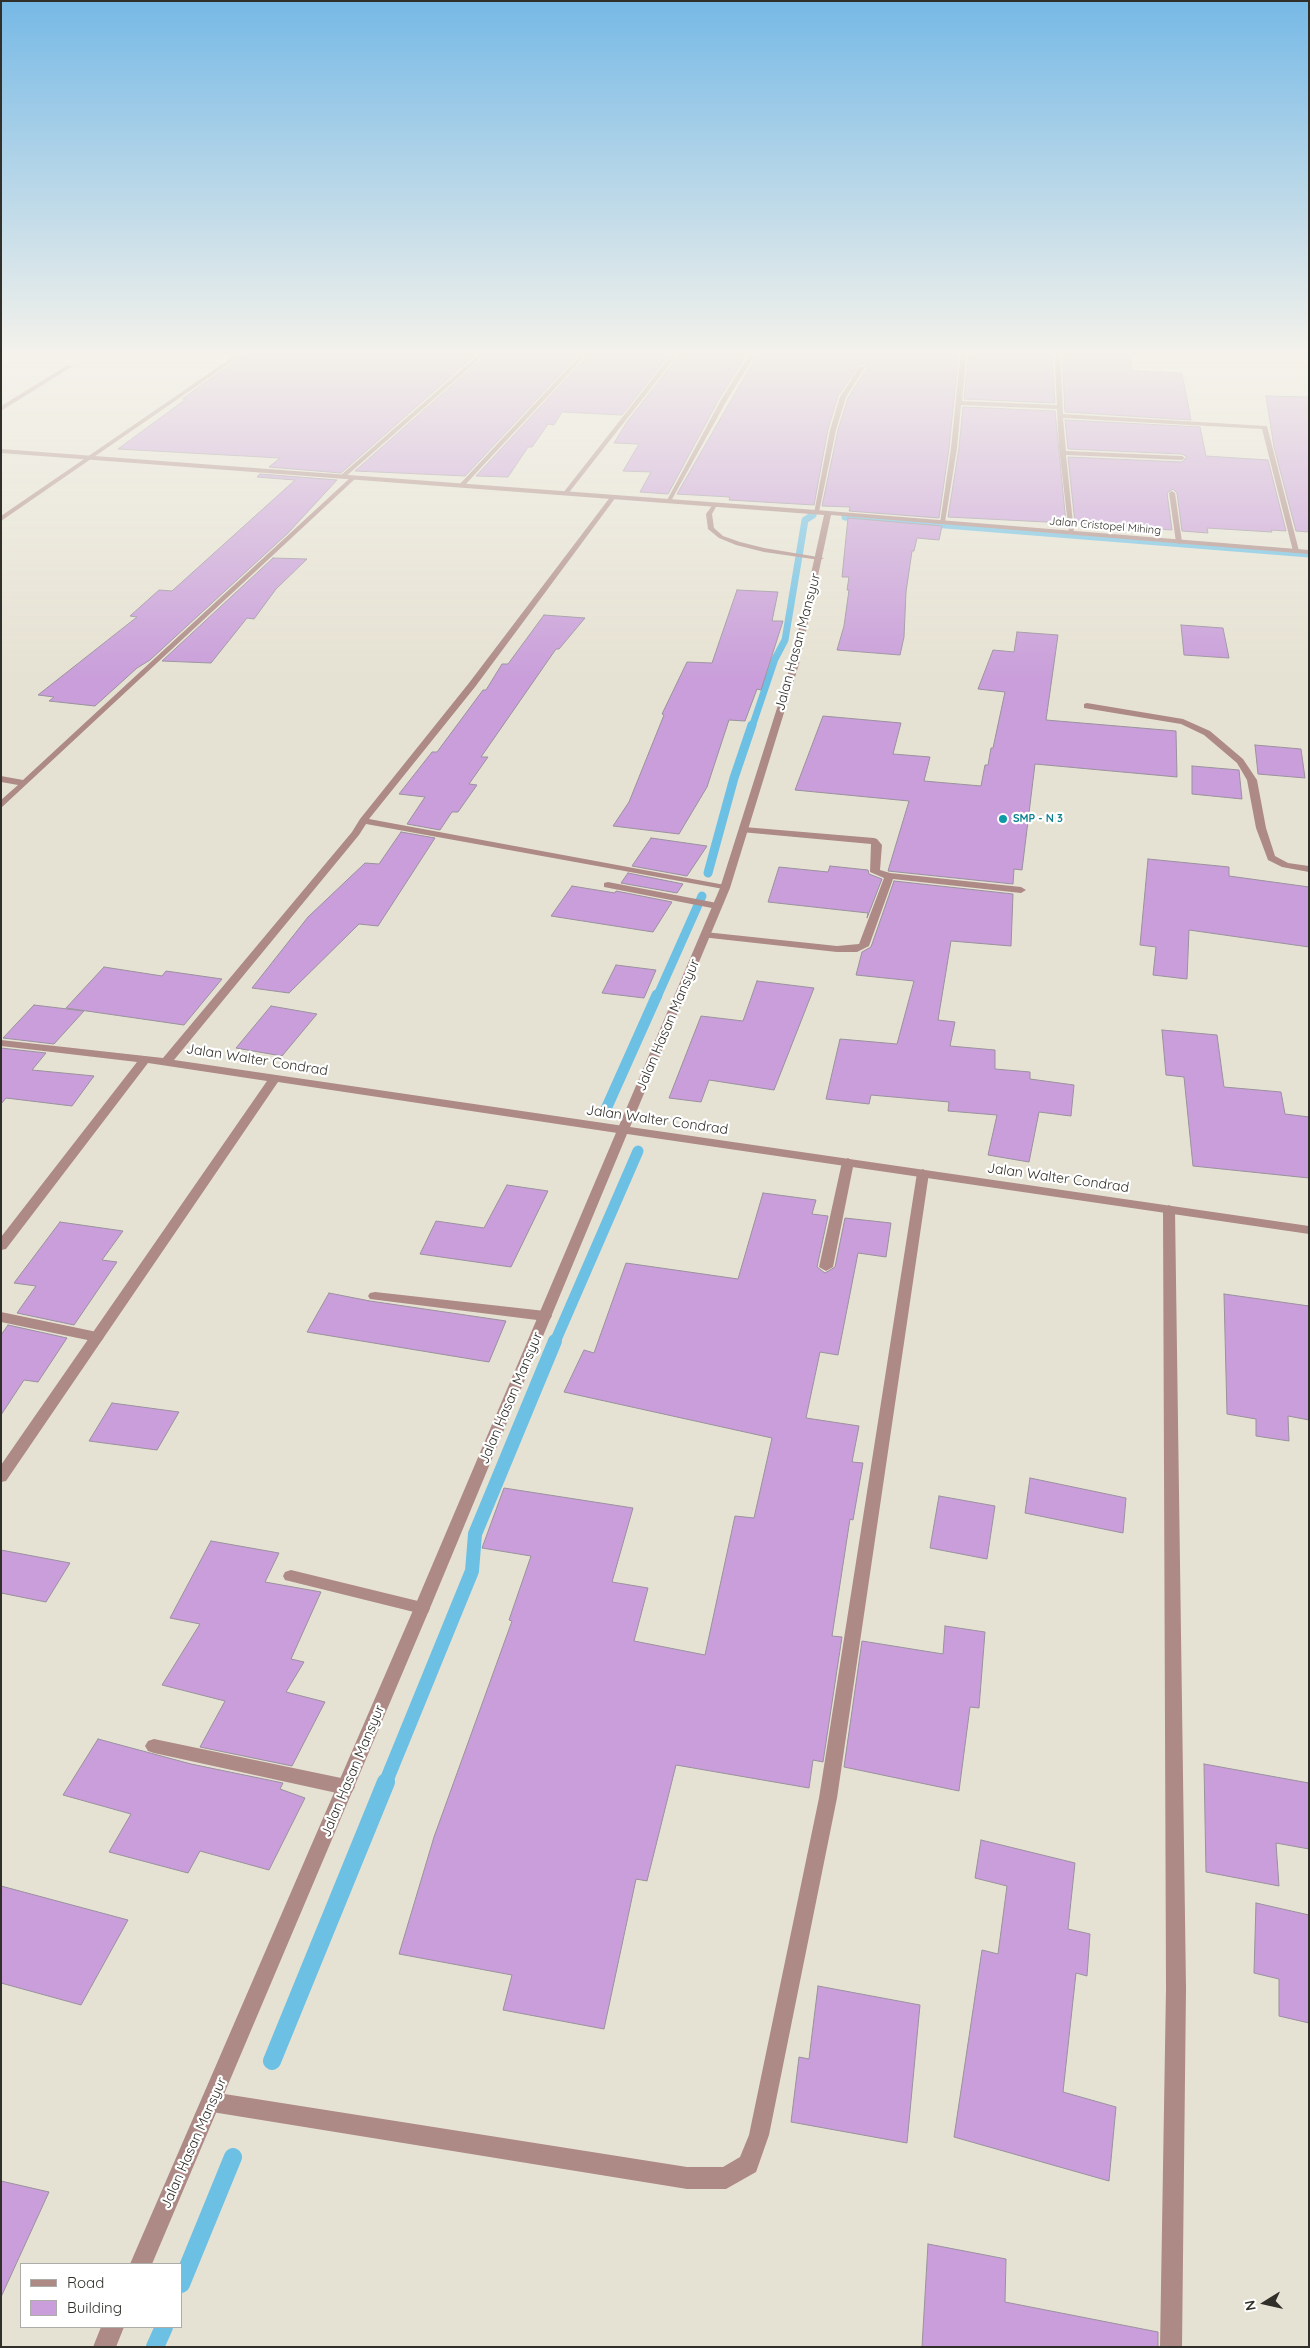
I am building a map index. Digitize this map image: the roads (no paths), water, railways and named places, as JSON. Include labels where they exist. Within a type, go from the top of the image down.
[{"type":"street","points":[[1,519],[85,460]]},
{"type":"street","name":"Jalan Cristopel Mihing","points":[[108,460],[714,504],[1309,552]]},
{"type":"street","points":[[342,477],[362,460]]},
{"type":"street","points":[[461,486],[486,460]]},
{"type":"street","points":[[564,494],[591,460]]},
{"type":"street","points":[[668,501],[691,460]]},
{"type":"street","name":"Jalan Hasan Mansyur","points":[[141,2263],[212,2102],[546,1316],[725,888],[795,664],[820,558],[822,513],[829,460]]},
{"type":"street","points":[[942,522],[950,460]]},
{"type":"street","points":[[1065,460],[1071,534]]},
{"type":"street","points":[[1273,460],[1296,551]]},
{"type":"street","points":[[1,804],[353,478]]},
{"type":"street","points":[[1172,493],[1179,542]]},
{"type":"street","points":[[166,1062],[356,833],[363,821],[472,686],[613,497]]},
{"type":"street","points":[[714,504],[709,514],[711,528],[721,537],[738,544],[764,550],[820,558]]},
{"type":"street","points":[[1087,706],[1183,722],[1207,733],[1240,761],[1252,780],[1261,828],[1271,858],[1285,865],[1309,869]]},
{"type":"street","points":[[1,779],[24,783]]},
{"type":"street","points":[[363,821],[725,888]]},
{"type":"street","points":[[744,830],[874,841],[877,845],[875,872],[889,876],[1021,890]]},
{"type":"street","points":[[705,935],[837,950],[862,948],[889,876]]},
{"type":"street","points":[[608,886],[717,906]]},
{"type":"street","name":"Jalan Walter Condrad","points":[[1,1043],[166,1062],[1309,1230]]},
{"type":"street","points":[[1,1246],[145,1059]]},
{"type":"street","points":[[1,1476],[275,1078]]},
{"type":"street","points":[[826,1267],[848,1162]]},
{"type":"street","points":[[212,2102],[687,2178],[726,2178],[748,2164],[759,2135],[828,1798],[923,1173]]},
{"type":"street","points":[[1169,1209],[1176,1978],[1171,2347]]},
{"type":"street","points":[[375,1296],[546,1316]]},
{"type":"street","points":[[1,1317],[97,1337]]},
{"type":"street","points":[[292,1576],[422,1608]]},
{"type":"street","points":[[154,1746],[346,1787]]},
{"type":"street","points":[[104,2347],[113,2328]]},
{"type":"waterway","points":[[752,727],[775,659],[785,640],[805,520],[813,515]]},
{"type":"waterway","points":[[845,517],[1309,554]]},
{"type":"waterway","points":[[708,873],[734,778],[752,725]]},
{"type":"waterway","points":[[657,997],[702,896]]},
{"type":"waterway","points":[[606,1109],[657,995]]},
{"type":"waterway","points":[[555,1342],[638,1151]]},
{"type":"waterway","points":[[385,1784],[472,1571],[475,1534],[555,1341]]},
{"type":"waterway","points":[[272,2061],[386,1782]]},
{"type":"waterway","points":[[182,2282],[233,2157]]},
{"type":"waterway","points":[[155,2347],[164,2328]]},
{"type":"place","name":"SMP - N 3","points":[[1003,819]]}]
